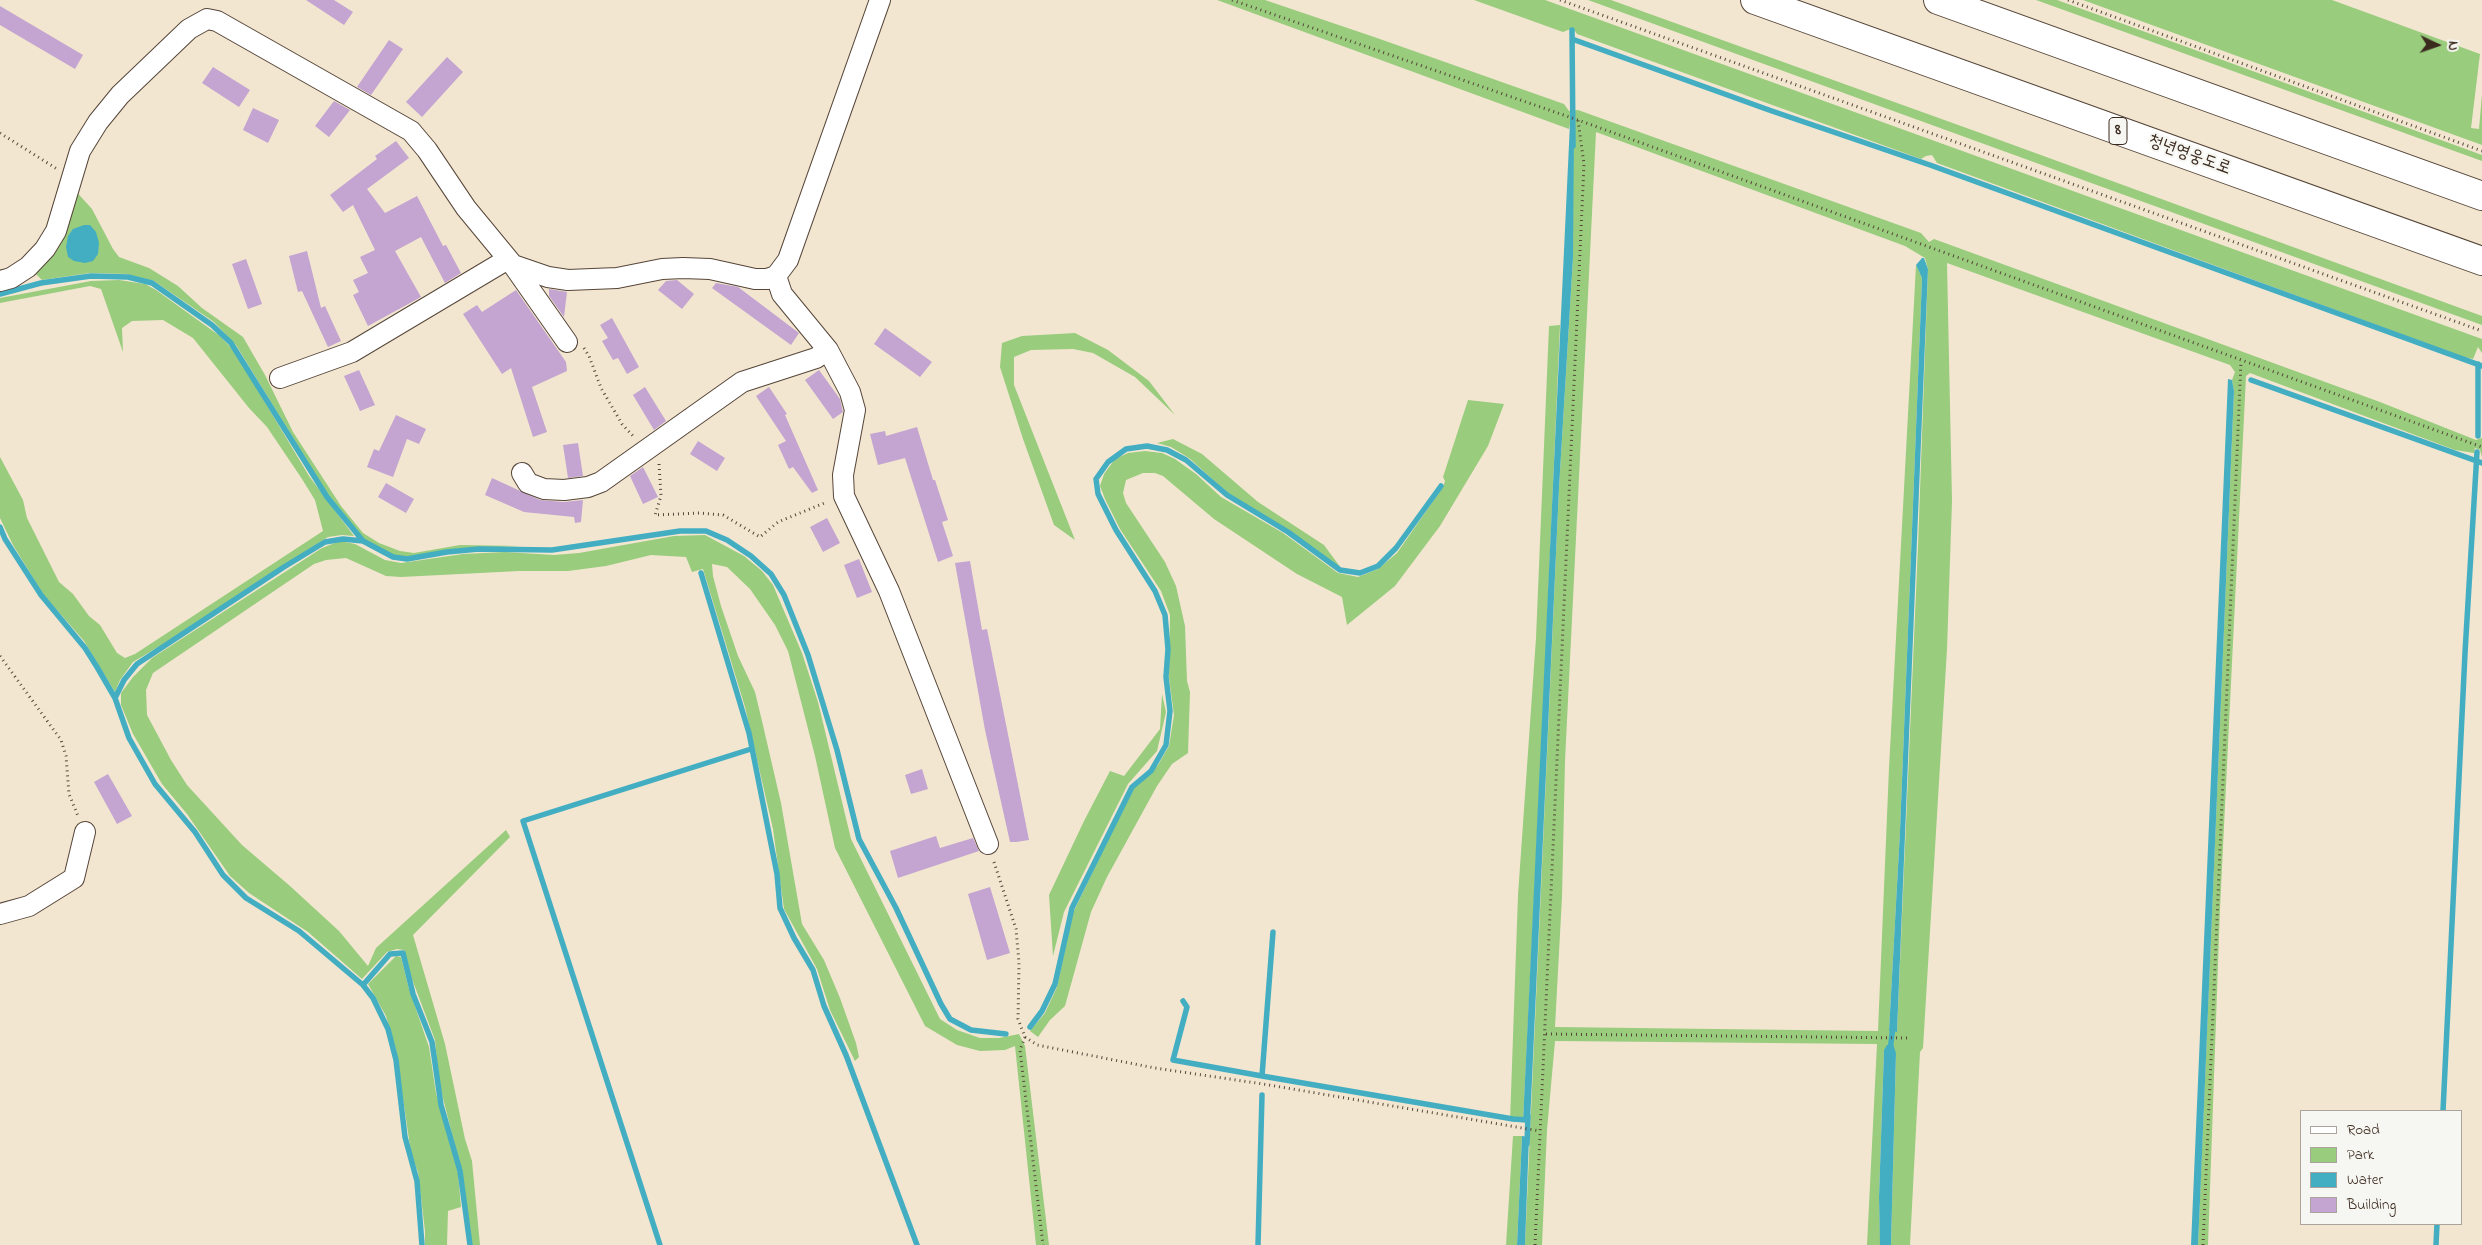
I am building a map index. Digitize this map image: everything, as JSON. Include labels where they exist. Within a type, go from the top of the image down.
[{"type":"highway","name":"청년영웅도로","points":[[1755,0],[2482,261]]},
{"type":"highway","points":[[1938,0],[2482,196]]},
{"type":"street","points":[[511,262],[548,277],[568,280],[617,278],[662,268],[710,269],[767,280],[776,276],[788,260],[880,0]]},
{"type":"street","points":[[0,280],[11,278],[28,267],[45,249],[56,231],[80,151],[98,122],[120,95],[189,29],[206,18],[217,21],[411,131],[427,150],[466,208],[511,262],[567,342]]},
{"type":"street","points":[[280,378],[352,352],[511,262]]},
{"type":"street","points":[[776,276],[782,294],[828,350],[850,392],[855,410],[843,476],[844,496],[889,591],[988,844]]},
{"type":"street","points":[[522,474],[528,483],[544,489],[564,490],[588,487],[601,482],[742,382],[816,358],[828,350]]},
{"type":"street","points":[[0,914],[29,906],[74,878],[85,832]]},
{"type":"path","points":[[1232,0],[1578,120],[2482,448]]},
{"type":"path","points":[[1560,0],[2482,331]]},
{"type":"path","points":[[2068,0],[2482,151]]},
{"type":"path","points":[[1535,1245],[1584,164],[1578,120]]},
{"type":"path","points":[[0,133],[71,178]]},
{"type":"path","points":[[567,342],[584,348],[590,356],[601,388],[622,424],[659,462],[661,496],[654,515],[699,513],[723,515],[760,538],[778,522],[844,496]]},
{"type":"path","points":[[2203,1245],[2241,361]]},
{"type":"path","points":[[0,656],[61,740],[66,756],[70,794],[85,832]]},
{"type":"path","points":[[988,844],[1016,929],[1019,963],[1018,1020],[1025,1037],[1038,1045],[1155,1068],[1263,1084],[1540,1131]]},
{"type":"path","points":[[1546,1034],[1908,1038]]},
{"type":"path","points":[[1025,1037],[1020,1050],[1043,1245]]},
{"type":"green space","points":[[1217,0],[1265,0],[1377,38],[1564,104],[1569,111],[1578,110],[1921,233],[1929,242],[1934,239],[2380,402],[2476,440],[2482,438],[2482,457],[2480,450],[2475,448],[2474,453],[2455,450],[2250,373],[2246,376],[2220,908],[2208,1245],[2198,1245],[2234,391],[2232,380],[2235,372],[2230,365],[1947,263],[1952,501],[1947,649],[1923,1048],[1920,1052],[1910,1245],[1891,1245],[1896,1053],[1884,1050],[1879,1197],[1880,1245],[1867,1245],[1877,1044],[1555,1041],[1547,1130],[1542,1245],[1525,1245],[1559,488],[1573,258],[1570,124],[1569,129]],"holes":[[[1596,132],[1905,246],[1925,258],[1928,269],[1897,1032],[1889,1031],[1900,831],[1922,278],[1916,265],[1889,768],[1878,1031],[1555,1027],[1562,897],[1565,761]]]},
{"type":"green space","points":[[1474,0],[1545,0],[2482,339],[2482,353],[2478,347],[2473,359],[2463,357],[1937,163],[1932,155],[1921,159],[1577,34],[1573,28],[1563,32]]},
{"type":"green space","points":[[1588,0],[1611,0],[1986,135],[2482,316],[2482,325]]},
{"type":"green space","points":[[2036,0],[2057,0],[2482,155],[2482,161]]},
{"type":"green space","points":[[2083,0],[2332,0],[2480,54],[2471,128],[2479,129],[2482,94],[2482,145]]},
{"type":"green space","points":[[73,188],[92,209],[119,257],[149,268],[178,286],[202,308],[243,337],[265,375],[293,432],[341,506],[363,533],[379,543],[400,551],[414,553],[460,545],[521,546],[455,549],[407,557],[393,555],[364,539],[328,495],[236,345],[214,322],[154,281],[126,274],[90,273],[42,280],[31,269]]},
{"type":"green space","points":[[119,280],[145,284],[156,290],[220,336],[235,352],[309,476],[354,536],[328,537],[197,624],[133,662],[120,680],[115,692],[84,641],[43,594],[13,545],[0,518],[0,457],[23,500],[27,518],[59,582],[73,594],[89,616],[100,625],[117,653],[125,658],[135,654],[323,531],[315,500],[267,427],[249,408],[193,338],[163,320],[132,321],[122,328],[123,352],[101,289],[90,286],[0,303],[0,298],[91,281]]},
{"type":"green space","points":[[1560,325],[1523,1122],[1510,1121],[1518,895],[1536,638],[1549,326]]},
{"type":"green space","points":[[1075,333],[1108,350],[1149,381],[1175,415],[1135,377],[1093,353],[1073,349],[1031,350],[1014,357],[1014,385],[1075,540],[1054,525],[1023,439],[1000,367],[1002,343],[1022,336]]},
{"type":"green space","points":[[1468,400],[1504,404],[1488,446],[1440,526],[1395,586],[1347,625],[1342,597],[1297,574],[1214,519],[1163,476],[1155,473],[1143,473],[1126,480],[1123,493],[1126,503],[1165,562],[1176,586],[1185,626],[1187,681],[1190,692],[1188,753],[1172,764],[1157,786],[1107,877],[1091,912],[1065,1006],[1050,1020],[1038,1037],[1030,1031],[1045,1013],[1057,987],[1073,913],[1132,790],[1158,765],[1169,746],[1174,715],[1169,678],[1170,615],[1161,591],[1120,529],[1105,499],[1100,486],[1104,474],[1115,459],[1128,453],[1145,451],[1162,453],[1175,459],[1196,474],[1221,497],[1283,533],[1338,573],[1358,577],[1378,569],[1397,553],[1443,487],[1445,481],[1443,477]]},
{"type":"green space","points":[[1173,439],[1202,454],[1258,502],[1324,545],[1341,568],[1288,530],[1229,494],[1189,458],[1171,447],[1157,443]]},
{"type":"green space","points":[[705,535],[744,556],[762,571],[773,585],[802,653],[818,702],[851,839],[940,1019],[957,1030],[980,1038],[999,1038],[1019,1034],[1025,1046],[1049,1245],[1036,1245],[1015,1046],[1005,1050],[980,1051],[957,1045],[925,1026],[835,848],[815,756],[788,651],[775,625],[750,589],[727,567],[712,564],[713,576],[738,656],[755,692],[781,803],[802,924],[824,960],[840,998],[856,1043],[859,1057],[855,1061],[830,1010],[817,969],[784,909],[773,829],[745,707],[703,569],[692,572],[686,557],[651,555],[606,566],[568,571],[519,571],[401,577],[386,576],[346,558],[326,560],[314,564],[153,673],[146,690],[147,715],[187,785],[242,845],[339,931],[368,966],[376,948],[506,830],[510,837],[413,935],[445,1044],[465,1139],[472,1161],[480,1245],[472,1245],[461,1170],[439,1082],[435,1040],[412,979],[404,950],[397,949],[387,952],[362,979],[308,932],[249,893],[230,876],[187,814],[162,784],[133,734],[121,705],[121,693],[133,677],[152,658],[322,548],[340,541],[355,544],[385,560],[401,563],[463,554],[505,552],[554,555],[579,553],[674,536]]},
{"type":"green space","points":[[1162,694],[1166,712],[1157,751],[1128,784],[1064,912],[1053,956],[1049,895],[1110,771],[1124,776],[1160,729]]},
{"type":"green space","points":[[396,956],[401,957],[409,989],[429,1047],[436,1093],[458,1173],[461,1207],[448,1211],[447,1245],[425,1245],[418,1172],[411,1153],[396,1050],[386,1016],[368,984]]},
{"type":"green space","points":[[1513,1136],[1522,1136],[1517,1245],[1506,1245]]},
{"type":"water","points":[[1570,123],[1574,128],[1573,258],[1559,488],[1530,1123],[1523,1122]]},
{"type":"water","points":[[90,225],[96,232],[99,243],[98,254],[93,261],[85,263],[74,261],[68,257],[66,247],[68,236],[73,229]]},
{"type":"water","points":[[1924,258],[1928,269],[1897,1032],[1889,1031],[1900,831],[1922,278],[1916,265]]},
{"type":"water","points":[[2228,379],[2232,380],[2234,391],[2200,1201],[2198,1245],[2191,1245]]},
{"type":"water","points":[[1893,1044],[1896,1053],[1891,1245],[1880,1245],[1879,1197],[1884,1050],[1887,1045]]},
{"type":"water","points":[[1522,1136],[1529,1137],[1525,1245],[1517,1245]]},
{"type":"building","points":[[306,0],[334,0],[353,12],[344,25]]},
{"type":"building","points":[[0,6],[83,55],[75,69],[0,25]]},
{"type":"building","points":[[389,40],[403,49],[371,95],[357,87]]},
{"type":"building","points":[[447,57],[463,72],[422,117],[406,102]]},
{"type":"building","points":[[213,67],[250,90],[239,107],[202,83]]},
{"type":"building","points":[[334,101],[350,110],[329,137],[315,126]]},
{"type":"building","points":[[253,108],[279,120],[268,143],[243,130]]},
{"type":"building","points":[[396,141],[409,158],[367,189],[385,213],[417,196],[443,246],[446,245],[461,273],[445,283],[421,237],[395,251],[421,297],[368,326],[353,295],[359,292],[353,280],[368,273],[360,257],[375,250],[353,205],[343,212],[330,195],[377,159],[375,156]]},
{"type":"building","points":[[307,251],[321,308],[325,306],[341,341],[328,347],[302,291],[298,292],[289,256]]},
{"type":"building","points":[[246,259],[262,304],[248,309],[232,264]]},
{"type":"building","points":[[677,280],[694,294],[682,309],[658,290],[666,281]]},
{"type":"building","points":[[716,283],[738,287],[799,333],[791,345],[712,288]]},
{"type":"building","points":[[549,289],[567,292],[564,317],[549,296]]},
{"type":"building","points":[[516,290],[566,362],[567,371],[532,387],[547,432],[533,437],[511,368],[502,374],[463,314],[477,305],[482,312]]},
{"type":"building","points":[[612,318],[639,367],[627,374],[618,358],[613,360],[602,341],[608,338],[600,325]]},
{"type":"building","points":[[885,328],[932,362],[920,377],[874,344]]},
{"type":"building","points":[[359,370],[375,405],[360,411],[344,376]]},
{"type":"building","points":[[819,370],[840,399],[843,412],[833,419],[805,380]]},
{"type":"building","points":[[645,387],[666,421],[654,430],[633,395]]},
{"type":"building","points":[[769,387],[787,414],[785,415],[818,490],[812,493],[793,467],[789,469],[778,445],[786,441],[756,396]]},
{"type":"building","points":[[396,415],[426,429],[419,444],[407,439],[393,477],[367,467],[374,449],[379,451]]},
{"type":"building","points":[[917,427],[933,480],[935,480],[948,520],[942,522],[953,556],[938,562],[905,458],[878,465],[870,434],[885,431],[886,436]]},
{"type":"building","points":[[698,441],[725,458],[717,471],[690,454]]},
{"type":"building","points":[[578,443],[583,476],[568,478],[563,445]]},
{"type":"building","points":[[643,467],[658,497],[643,504],[630,476]]},
{"type":"building","points":[[492,478],[540,500],[564,502],[583,500],[581,522],[575,523],[574,517],[524,512],[485,495]]},
{"type":"building","points":[[386,483],[414,499],[406,513],[378,497]]},
{"type":"building","points":[[827,518],[840,543],[823,552],[810,527]]},
{"type":"building","points":[[859,559],[872,592],[857,598],[844,565]]},
{"type":"building","points":[[970,561],[982,630],[987,629],[1029,840],[1010,842],[985,730],[955,563]]},
{"type":"building","points":[[922,769],[928,789],[911,794],[905,775]]},
{"type":"building","points":[[108,774],[132,816],[117,824],[94,782]]},
{"type":"building","points":[[936,836],[940,848],[973,838],[979,851],[898,878],[890,851]]},
{"type":"building","points":[[990,887],[1010,953],[987,960],[968,894]]},
{"type":"waterway","points":[[1572,30],[1573,146]]},
{"type":"waterway","points":[[1572,39],[1769,110],[1930,165],[2482,366]]},
{"type":"waterway","points":[[0,294],[41,283],[91,276],[128,277],[152,283],[212,325],[231,343],[327,497],[363,541]]},
{"type":"waterway","points":[[2478,364],[2478,436]]},
{"type":"waterway","points":[[2251,380],[2482,463]]},
{"type":"waterway","points":[[1030,1027],[1042,1011],[1055,984],[1072,908],[1132,787],[1151,771],[1166,745],[1170,711],[1166,677],[1168,649],[1165,615],[1155,591],[1116,530],[1098,494],[1096,479],[1108,462],[1126,449],[1147,446],[1167,450],[1186,460],[1227,495],[1288,532],[1340,570],[1360,573],[1378,566],[1396,548],[1441,486]]},
{"type":"waterway","points":[[2443,1110],[2465,653],[2477,452]]},
{"type":"waterway","points":[[0,527],[5,539],[41,595],[85,648],[97,667],[115,698],[129,738],[155,784],[195,832],[223,875],[246,898],[299,931],[363,985],[373,998],[388,1029],[396,1060],[405,1137],[417,1181],[422,1245]]},
{"type":"waterway","points":[[115,698],[124,680],[137,664],[325,542],[343,539],[363,541],[393,557],[407,559],[479,549],[552,550],[680,531],[706,531],[727,540],[751,556],[771,574],[784,595],[808,655],[837,750],[859,839],[896,908],[941,1004],[950,1019],[971,1030],[1006,1034]]},
{"type":"waterway","points":[[701,573],[749,733],[777,874],[780,908],[794,938],[813,970],[824,1006],[846,1055],[917,1245]]},
{"type":"waterway","points":[[660,1245],[523,821],[751,749]]},
{"type":"waterway","points":[[1273,932],[1262,1076],[1527,1120]]},
{"type":"waterway","points":[[363,985],[390,954],[403,953],[413,994],[432,1042],[441,1105],[460,1171],[470,1245]]},
{"type":"waterway","points":[[1183,1001],[1187,1007],[1173,1060],[1262,1076]]},
{"type":"waterway","points":[[1890,1051],[1893,1026]]},
{"type":"waterway","points":[[1258,1245],[1262,1095]]},
{"type":"waterway","points":[[1527,1144],[1528,1116]]},
{"type":"waterway","points":[[2436,1245],[2437,1225]]}]
